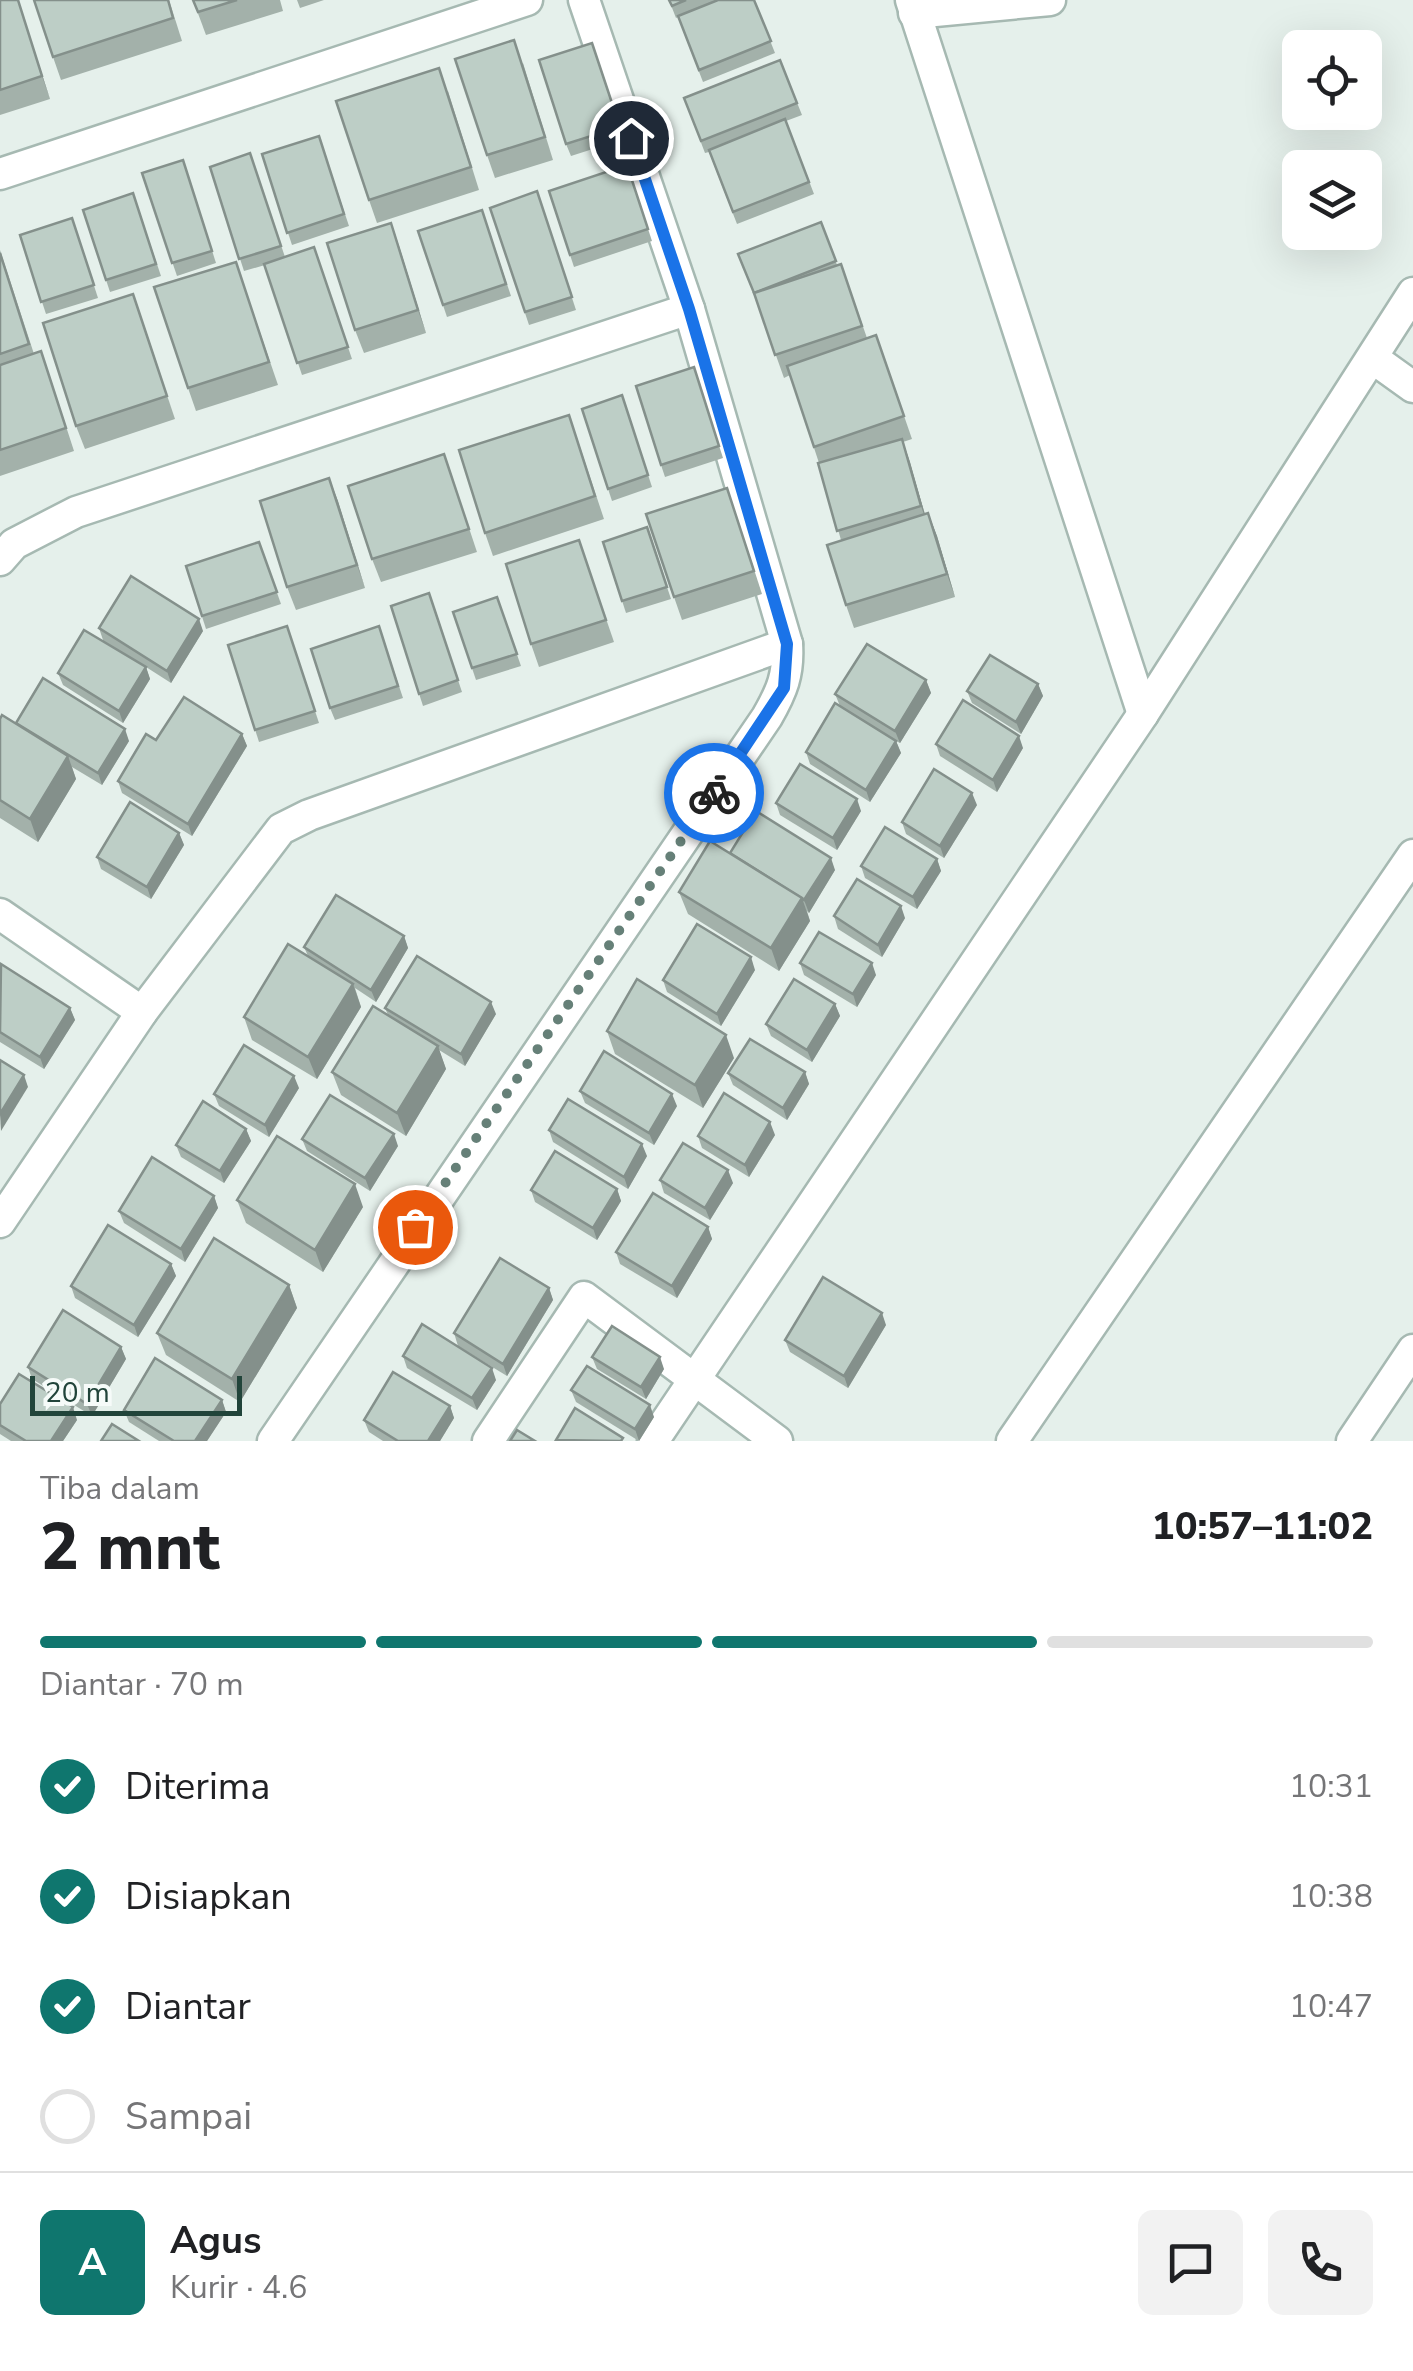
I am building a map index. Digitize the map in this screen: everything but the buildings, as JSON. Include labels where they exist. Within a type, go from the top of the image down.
[{"type":"street","points":[[0,174],[527,0]]},
{"type":"street","points":[[272,1441],[784,688],[787,644],[689,309],[584,0]]},
{"type":"street","points":[[1050,0],[913,6],[1143,714]]},
{"type":"street","points":[[653,1441],[1143,714],[1374,360],[1413,293]]},
{"type":"street","points":[[0,560],[14,544],[76,512],[689,309]]},
{"type":"street","points":[[1374,360],[1413,387]]},
{"type":"street","points":[[0,1222],[142,1012],[282,829],[309,815],[787,644]]},
{"type":"street","points":[[1012,1441],[1413,855]]},
{"type":"street","points":[[0,914],[142,1012]]},
{"type":"street","points":[[488,1441],[584,1297],[777,1441]]},
{"type":"street","points":[[1352,1441],[1413,1350]]},
{"type":"way so far","points":[[415,1227],[714,793]]},
{"type":"route","points":[[631,138],[689,309],[787,644],[789,667],[784,688],[714,793]]}]
